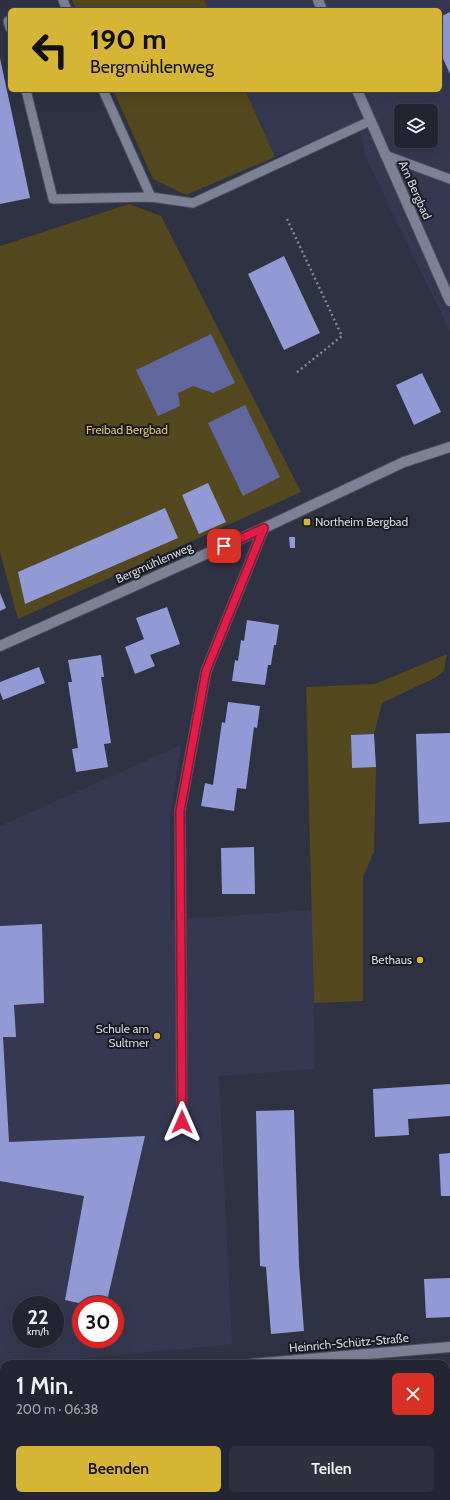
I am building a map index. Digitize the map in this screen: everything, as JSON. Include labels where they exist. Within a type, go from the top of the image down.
[{"type":"street","name":"Am Bergbad","points":[[358,92],[450,300]]},
{"type":"street","name":"Bergmühlenweg","points":[[0,646],[264,528],[404,462],[450,447]]},
{"type":"street","points":[[182,1122],[180,811],[206,671],[264,528]]},
{"type":"street","name":"Heinrich-Schütz-Straße","points":[[298,1360],[450,1347]]},
{"type":"lane","points":[[26,92],[53,199],[151,197],[193,203],[370,121]]},
{"type":"lane","points":[[104,92],[151,197]]},
{"type":"lane","points":[[385,155],[450,179]]},
{"type":"path","points":[[287,219],[342,336],[296,373]]},
{"type":"shaded area","points":[[204,0],[450,0],[450,332],[366,158],[358,123],[275,157],[246,92],[442,92],[442,8],[208,8]]},
{"type":"shaded area","name":"Schule am Sultmer","points":[[181,745],[170,817],[170,920],[312,910],[315,1069],[219,1076],[232,1344],[67,1360],[0,1360],[0,826]]},
{"type":"green space","points":[[72,0],[204,0],[208,8],[75,8]]},
{"type":"green space","points":[[114,92],[246,92],[275,157],[186,195],[153,179]]},
{"type":"green space","name":"Freibad Bergbad","points":[[129,204],[161,216],[301,492],[18,619],[0,552],[0,246]]},
{"type":"green space","points":[[447,654],[444,671],[435,678],[382,703],[374,734],[351,735],[352,767],[376,767],[374,852],[363,877],[363,1001],[314,1003],[306,687],[375,684]]},
{"type":"water","points":[[211,334],[235,383],[213,393],[193,386],[178,393],[180,406],[158,416],[136,370]]},
{"type":"water","points":[[245,405],[280,477],[243,496],[208,423]]},
{"type":"building","points":[[450,12],[450,74],[442,56],[442,16]]},
{"type":"building","points":[[0,58],[30,198],[0,204]]},
{"type":"building","points":[[284,256],[320,333],[284,350],[248,274]]},
{"type":"building","points":[[422,373],[441,412],[414,425],[396,385]]},
{"type":"building","points":[[208,483],[226,522],[199,534],[182,495]]},
{"type":"building","points":[[165,508],[178,538],[25,604],[18,572]]},
{"type":"building","points":[[289,537],[295,537],[295,548],[290,548]]},
{"type":"building","points":[[0,593],[6,608],[0,611]]},
{"type":"building","points":[[167,607],[180,644],[150,655],[155,666],[135,674],[125,647],[144,639],[136,618]]},
{"type":"building","points":[[247,620],[279,625],[271,665],[268,665],[265,685],[232,681],[235,660],[238,661],[241,640],[244,641]]},
{"type":"building","points":[[101,655],[104,677],[101,677],[111,743],[104,744],[108,767],[76,772],[72,749],[78,748],[68,682],[72,682],[68,660]]},
{"type":"building","points":[[39,667],[45,683],[3,700],[0,692],[0,682]]},
{"type":"building","points":[[228,702],[260,706],[257,728],[254,727],[246,789],[237,788],[234,811],[201,806],[205,783],[213,785],[222,722],[225,723]]},
{"type":"building","points":[[450,733],[450,822],[419,824],[416,734]]},
{"type":"building","points":[[374,734],[376,767],[352,768],[351,735]]},
{"type":"building","points":[[254,847],[255,894],[222,894],[221,848]]},
{"type":"building","points":[[42,924],[44,1003],[14,1005],[16,1037],[3,1037],[9,1142],[145,1136],[108,1296],[72,1296],[72,1302],[65,1300],[84,1196],[0,1181],[0,926]]},
{"type":"building","points":[[450,1084],[450,1116],[408,1119],[409,1135],[375,1137],[373,1089]]},
{"type":"building","points":[[294,1110],[299,1264],[304,1331],[271,1334],[266,1267],[260,1266],[256,1111]]},
{"type":"building","points":[[450,1153],[450,1196],[441,1196],[439,1154]]},
{"type":"building","points":[[450,1278],[450,1317],[426,1318],[424,1279]]},
{"type":"place","name":"Northeim Bergbad","points":[[307,522]]},
{"type":"place","name":"Bethaus","points":[[420,960]]},
{"type":"place","name":"Schule am Sultmer","points":[[157,1036]]},
{"type":"route","points":[[182,1122],[180,811],[206,671],[264,528],[224,546]]}]
